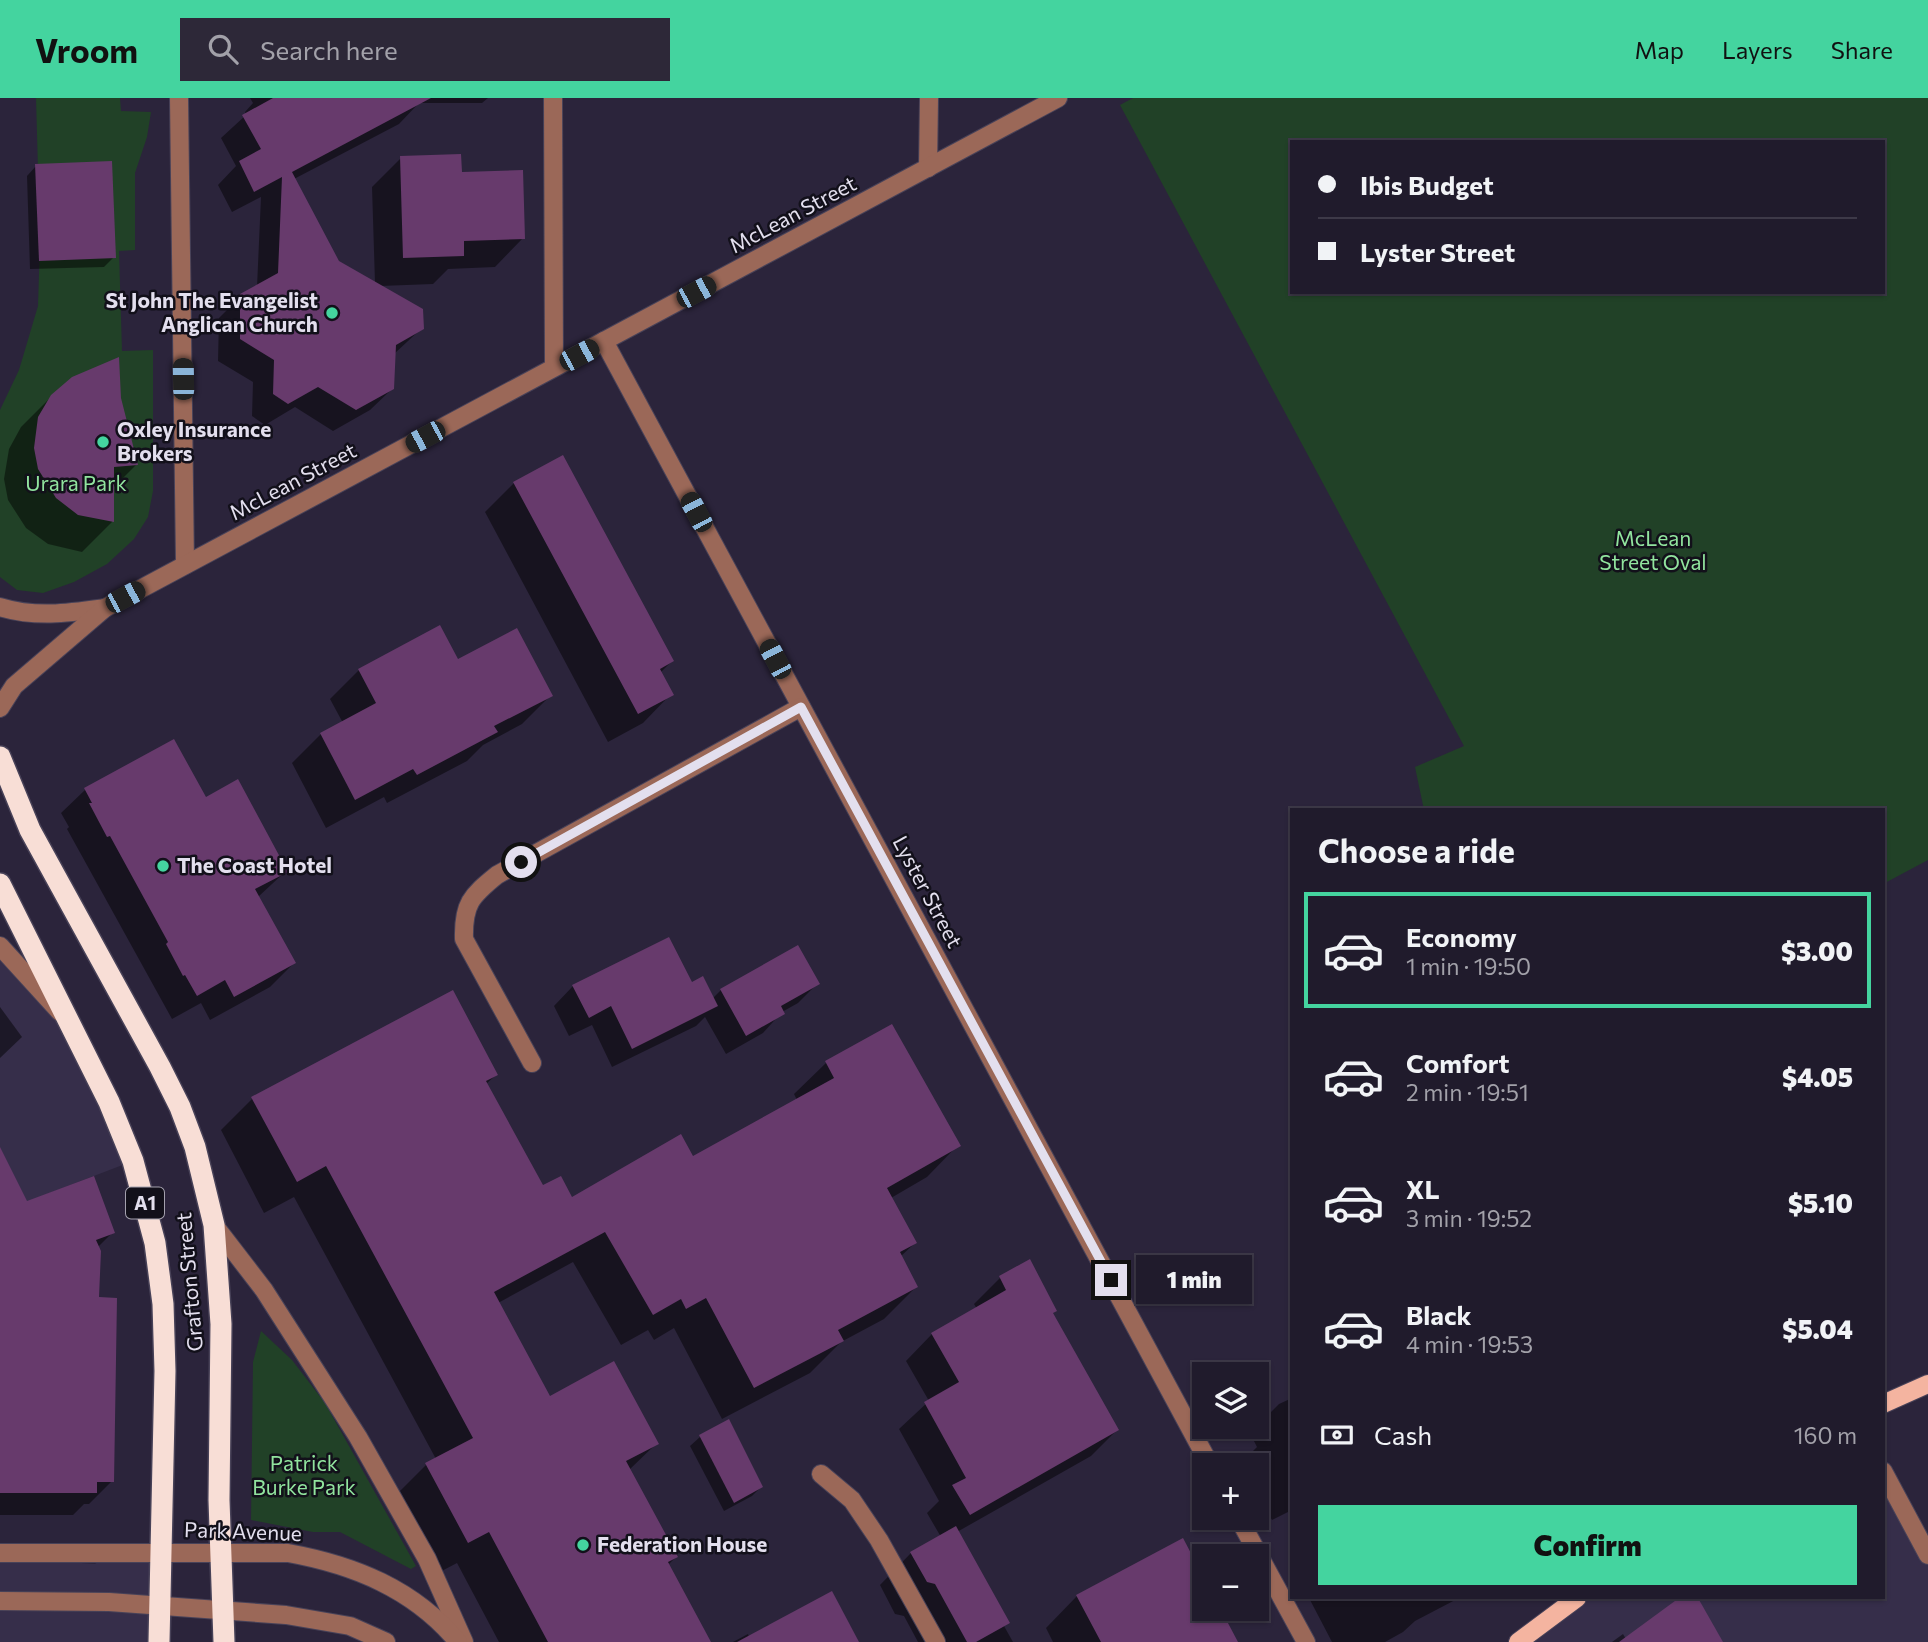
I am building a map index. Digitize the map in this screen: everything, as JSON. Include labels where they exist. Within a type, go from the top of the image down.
[{"type":"highway","name":"Grafton Street","points":[[0,757],[30,830],[180,1107],[195,1147],[214,1225],[221,1324],[219,1500],[223,1642]]},
{"type":"highway","name":"Grafton Street","points":[[0,884],[109,1102],[133,1161],[155,1243],[163,1318],[159,1642]]},
{"type":"main road","points":[[1885,1403],[1928,1384]]},
{"type":"main road","points":[[1518,1642],[1576,1599]]},
{"type":"street","points":[[179,98],[185,565]]},
{"type":"street","points":[[553,98],[554,368]]},
{"type":"street","points":[[928,169],[929,98]]},
{"type":"street","name":"McLean Street","points":[[0,708],[14,686],[105,608],[1058,98]]},
{"type":"street","name":"Lyster Street","points":[[604,341],[1204,1453]]},
{"type":"street","name":"McLean Street","points":[[0,607],[55,615],[105,608]]},
{"type":"street","points":[[532,1063],[464,939],[464,918],[474,893],[497,876],[801,707]]},
{"type":"street","points":[[0,946],[71,1025]]},
{"type":"street","points":[[214,1225],[264,1290],[358,1437],[427,1559],[464,1642]]},
{"type":"street","points":[[821,1474],[852,1500],[936,1642]]},
{"type":"street","points":[[1885,1475],[1928,1555]]},
{"type":"street","points":[[1245,1530],[1306,1642]]},
{"type":"street","name":"Park Avenue","points":[[0,1553],[288,1553],[318,1558],[384,1582],[414,1600],[458,1642]]},
{"type":"street","points":[[0,1601],[160,1604],[286,1615],[350,1626],[386,1642]]},
{"type":"shaded area","points":[[0,946],[71,1025],[133,1161],[0,1212]]},
{"type":"shaded area","points":[[1885,1475],[1928,1555],[1928,1642],[1518,1642],[1576,1599],[1885,1599]]},
{"type":"shaded area","points":[[111,1552],[162,1552],[159,1642],[0,1642],[0,1557],[95,1564]]},
{"type":"green space","name":"Urara Park","points":[[36,98],[120,98],[121,111],[151,112],[147,137],[135,173],[135,250],[119,251],[122,351],[153,350],[153,491],[148,517],[134,539],[107,564],[74,582],[43,593],[17,590],[0,577],[0,410],[19,370],[38,306],[40,242]]},
{"type":"green space","name":"McLean Street Oval","points":[[1133,98],[1928,98],[1928,860],[1885,883],[1885,808],[1424,808],[1415,767],[1464,746],[1120,105]]},
{"type":"green space","name":"Patrick Burke Park","points":[[261,1331],[292,1360],[325,1403],[416,1566],[411,1569],[340,1532],[313,1532],[251,1520],[253,1362]]},
{"type":"building","points":[[273,98],[431,98],[292,172],[339,261],[423,309],[424,329],[396,345],[394,389],[356,410],[318,387],[288,404],[273,394],[274,360],[240,339],[240,294],[278,273],[282,177],[254,192],[239,161],[261,149],[242,115]]},
{"type":"building","points":[[461,154],[462,172],[523,170],[525,239],[464,241],[464,256],[403,258],[400,156]]},
{"type":"building","points":[[112,161],[116,258],[39,261],[35,164]]},
{"type":"building","points":[[119,357],[121,398],[138,465],[114,467],[114,522],[78,515],[56,498],[38,469],[34,448],[38,417],[51,395],[72,377]]},
{"type":"building","points":[[563,455],[674,661],[660,669],[674,695],[638,714],[513,482]]},
{"type":"building","points":[[440,625],[458,659],[517,628],[553,696],[494,726],[498,732],[417,775],[413,769],[355,800],[320,733],[376,703],[358,669]]},
{"type":"building","name":"The Coast Hotel","points":[[174,739],[206,797],[238,779],[288,872],[255,889],[296,963],[234,997],[225,980],[197,996],[185,975],[183,976],[166,944],[168,942],[110,836],[107,837],[84,788]]},
{"type":"building","points":[[669,937],[692,982],[703,976],[718,1006],[632,1049],[611,1006],[589,1018],[572,985]]},
{"type":"building","points":[[798,945],[820,984],[781,1006],[785,1014],[746,1036],[720,989]]},
{"type":"building","points":[[453,990],[498,1075],[486,1081],[543,1185],[561,1176],[572,1197],[681,1134],[693,1156],[834,1078],[825,1061],[892,1024],[961,1146],[887,1188],[917,1243],[900,1252],[918,1287],[838,1330],[844,1341],[754,1388],[706,1298],[686,1309],[681,1299],[653,1315],[605,1232],[494,1292],[550,1396],[614,1361],[659,1444],[626,1461],[678,1557],[668,1562],[711,1642],[548,1642],[489,1532],[468,1543],[425,1463],[473,1438],[326,1166],[297,1182],[251,1097]]},
{"type":"building","points":[[0,1147],[27,1201],[94,1176],[115,1233],[96,1240],[101,1251],[99,1297],[117,1298],[114,1482],[97,1482],[97,1493],[0,1493]]},
{"type":"building","points":[[1030,1259],[1057,1311],[1053,1313],[1119,1430],[970,1515],[952,1485],[966,1478],[924,1402],[959,1382],[931,1333],[1006,1290],[999,1276]]},
{"type":"building","points":[[729,1419],[763,1487],[734,1503],[699,1435]]},
{"type":"building","points":[[956,1526],[1010,1623],[976,1642],[967,1642],[935,1584],[927,1582],[910,1552]]},
{"type":"building","points":[[1183,1538],[1192,1555],[1192,1621],[1227,1621],[1238,1642],[1101,1642],[1076,1595]]},
{"type":"building","points":[[832,1591],[859,1642],[737,1642]]},
{"type":"building","points":[[1678,1599],[1699,1599],[1723,1642],[1619,1642]]},
{"type":"place","name":"St John The Evangelist Anglican Church","points":[[332,313]]},
{"type":"place","name":"Oxley Insurance Brokers","points":[[103,442]]},
{"type":"place","name":"The Coast Hotel","points":[[163,866]]},
{"type":"place","name":"Federation House","points":[[583,1545]]},
{"type":"route","points":[[521,862],[801,707],[1111,1280]]}]
